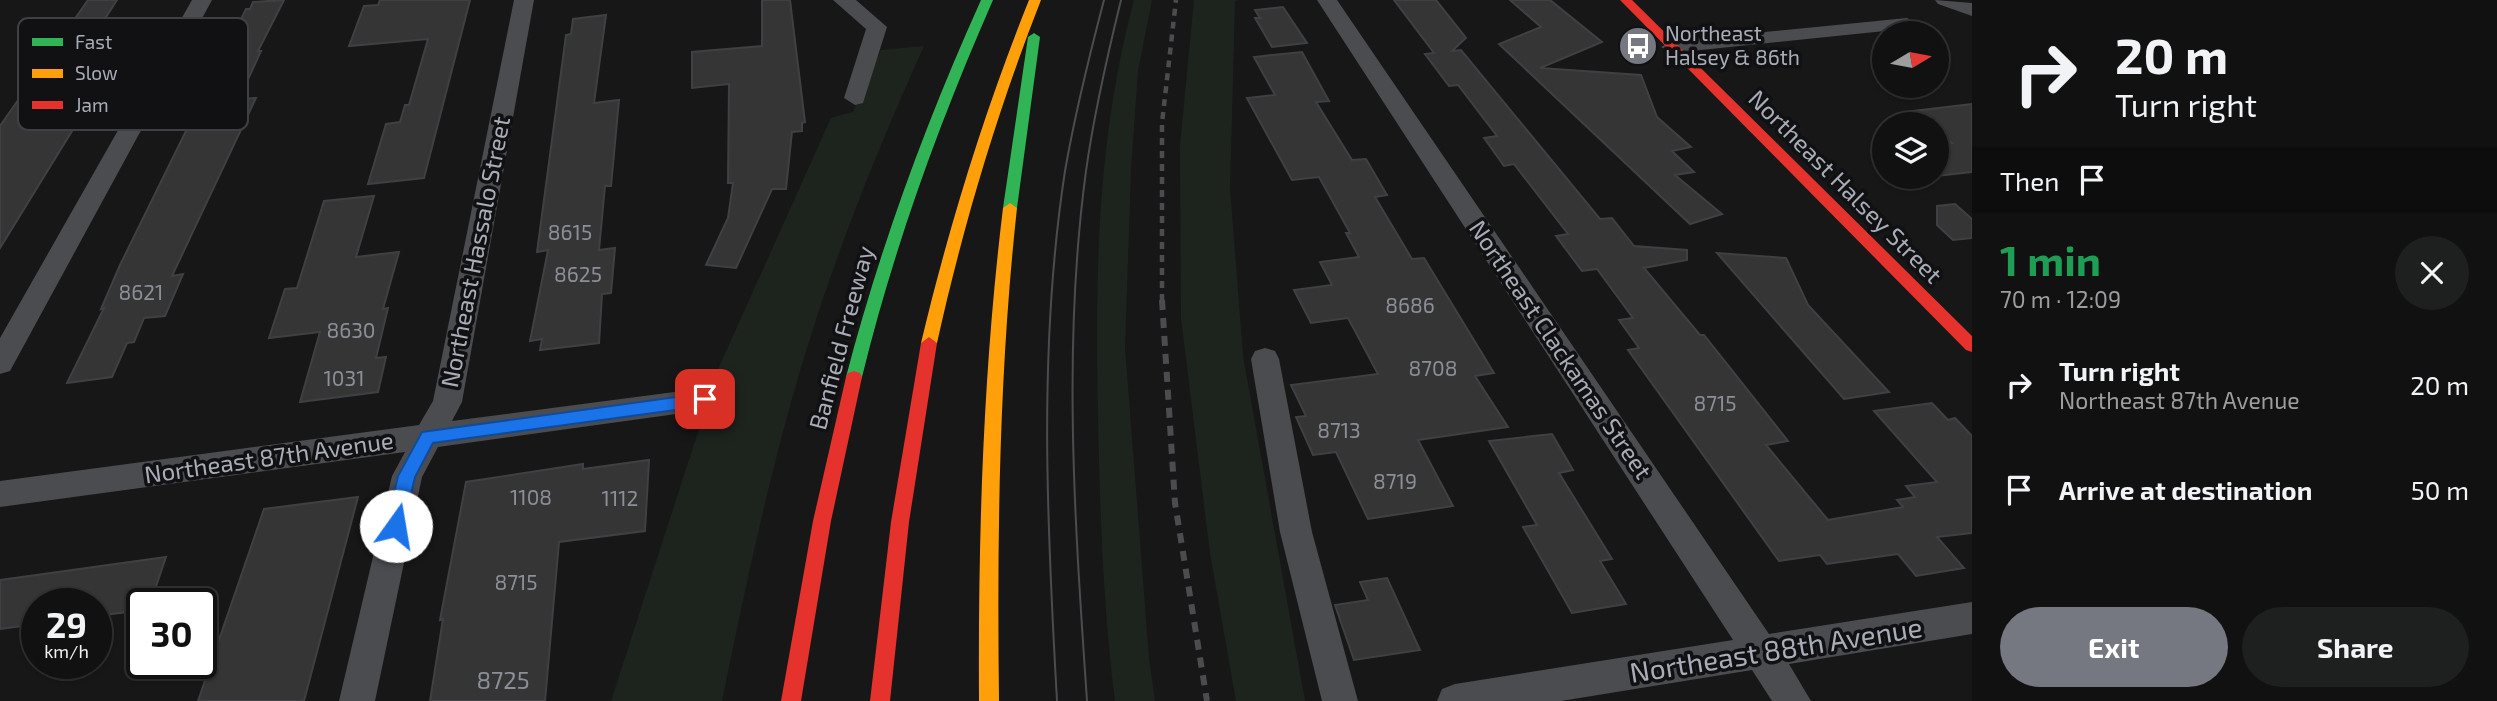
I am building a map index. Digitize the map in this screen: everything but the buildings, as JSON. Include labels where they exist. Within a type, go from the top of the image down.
[{"type":"main road","name":"Banfield Freeway","points":[[791,701],[830,477],[879,279],[929,133],[987,0]]},
{"type":"main road","points":[[880,701],[904,489],[921,377],[940,287],[980,140],[1037,0]]},
{"type":"main road","points":[[989,701],[987,492],[992,386],[1003,256],[1037,0]]},
{"type":"main road","name":"Northeast Halsey Street","points":[[1626,0],[1972,346]]},
{"type":"street","points":[[192,18],[202,0]]},
{"type":"street","name":"Northeast Hassalo Street","points":[[357,701],[407,476],[447,402],[524,0]]},
{"type":"street","points":[[843,0],[877,27],[855,98]]},
{"type":"street","name":"Northeast Clackamas Street","points":[[1326,0],[1793,701]]},
{"type":"street","points":[[1944,0],[1972,10]]},
{"type":"street","points":[[1672,47],[1872,27]]},
{"type":"street","points":[[0,363],[130,130]]},
{"type":"street","points":[[1265,359],[1296,532],[1340,701]]},
{"type":"street","name":"Northeast 87th Avenue","points":[[0,494],[705,399]]},
{"type":"street","name":"Northeast 88th Avenue","points":[[1455,701],[1972,618]]},
{"type":"shaded area","points":[[1134,0],[1152,0],[1138,71],[1131,169],[1125,348],[1149,658],[1155,701],[1115,701],[1105,594],[1100,487],[1097,310],[1101,206],[1112,104]]},
{"type":"shaded area","points":[[1194,0],[1239,0],[1235,1],[1230,188],[1243,356],[1305,701],[1236,701],[1210,553],[1181,318],[1180,146]]},
{"type":"shaded area","points":[[924,46],[858,203],[802,364],[768,490],[722,701],[611,701],[719,367],[831,118],[853,112],[881,50]]},
{"type":"tram line","points":[[1057,701],[1047,436],[1051,303],[1065,171],[1104,0]]},
{"type":"tram line","points":[[1087,701],[1075,502],[1074,303],[1089,149],[1121,0]]},
{"type":"railway","points":[[1162,300],[1162,123],[1176,0]]},
{"type":"railway","points":[[1162,300],[1175,503],[1207,701]]},
{"type":"traffic: fast","points":[[854,377],[880,280],[911,185],[928,138],[987,0]]},
{"type":"traffic: fast","points":[[1010,208],[1034,37]]},
{"type":"traffic: slow","points":[[929,343],[974,169],[1035,0]]},
{"type":"traffic: slow","points":[[989,701],[990,454],[997,332],[1010,208]]},
{"type":"traffic: jam","points":[[1626,0],[1972,346]]},
{"type":"traffic: jam","points":[[880,701],[900,522],[929,343]]},
{"type":"traffic: jam","points":[[791,701],[822,521],[854,377]]},
{"type":"place","name":"Northeast Halsey & 86th","points":[[1638,46]]},
{"type":"route","points":[[396,526],[407,476],[428,437],[705,399]]}]
